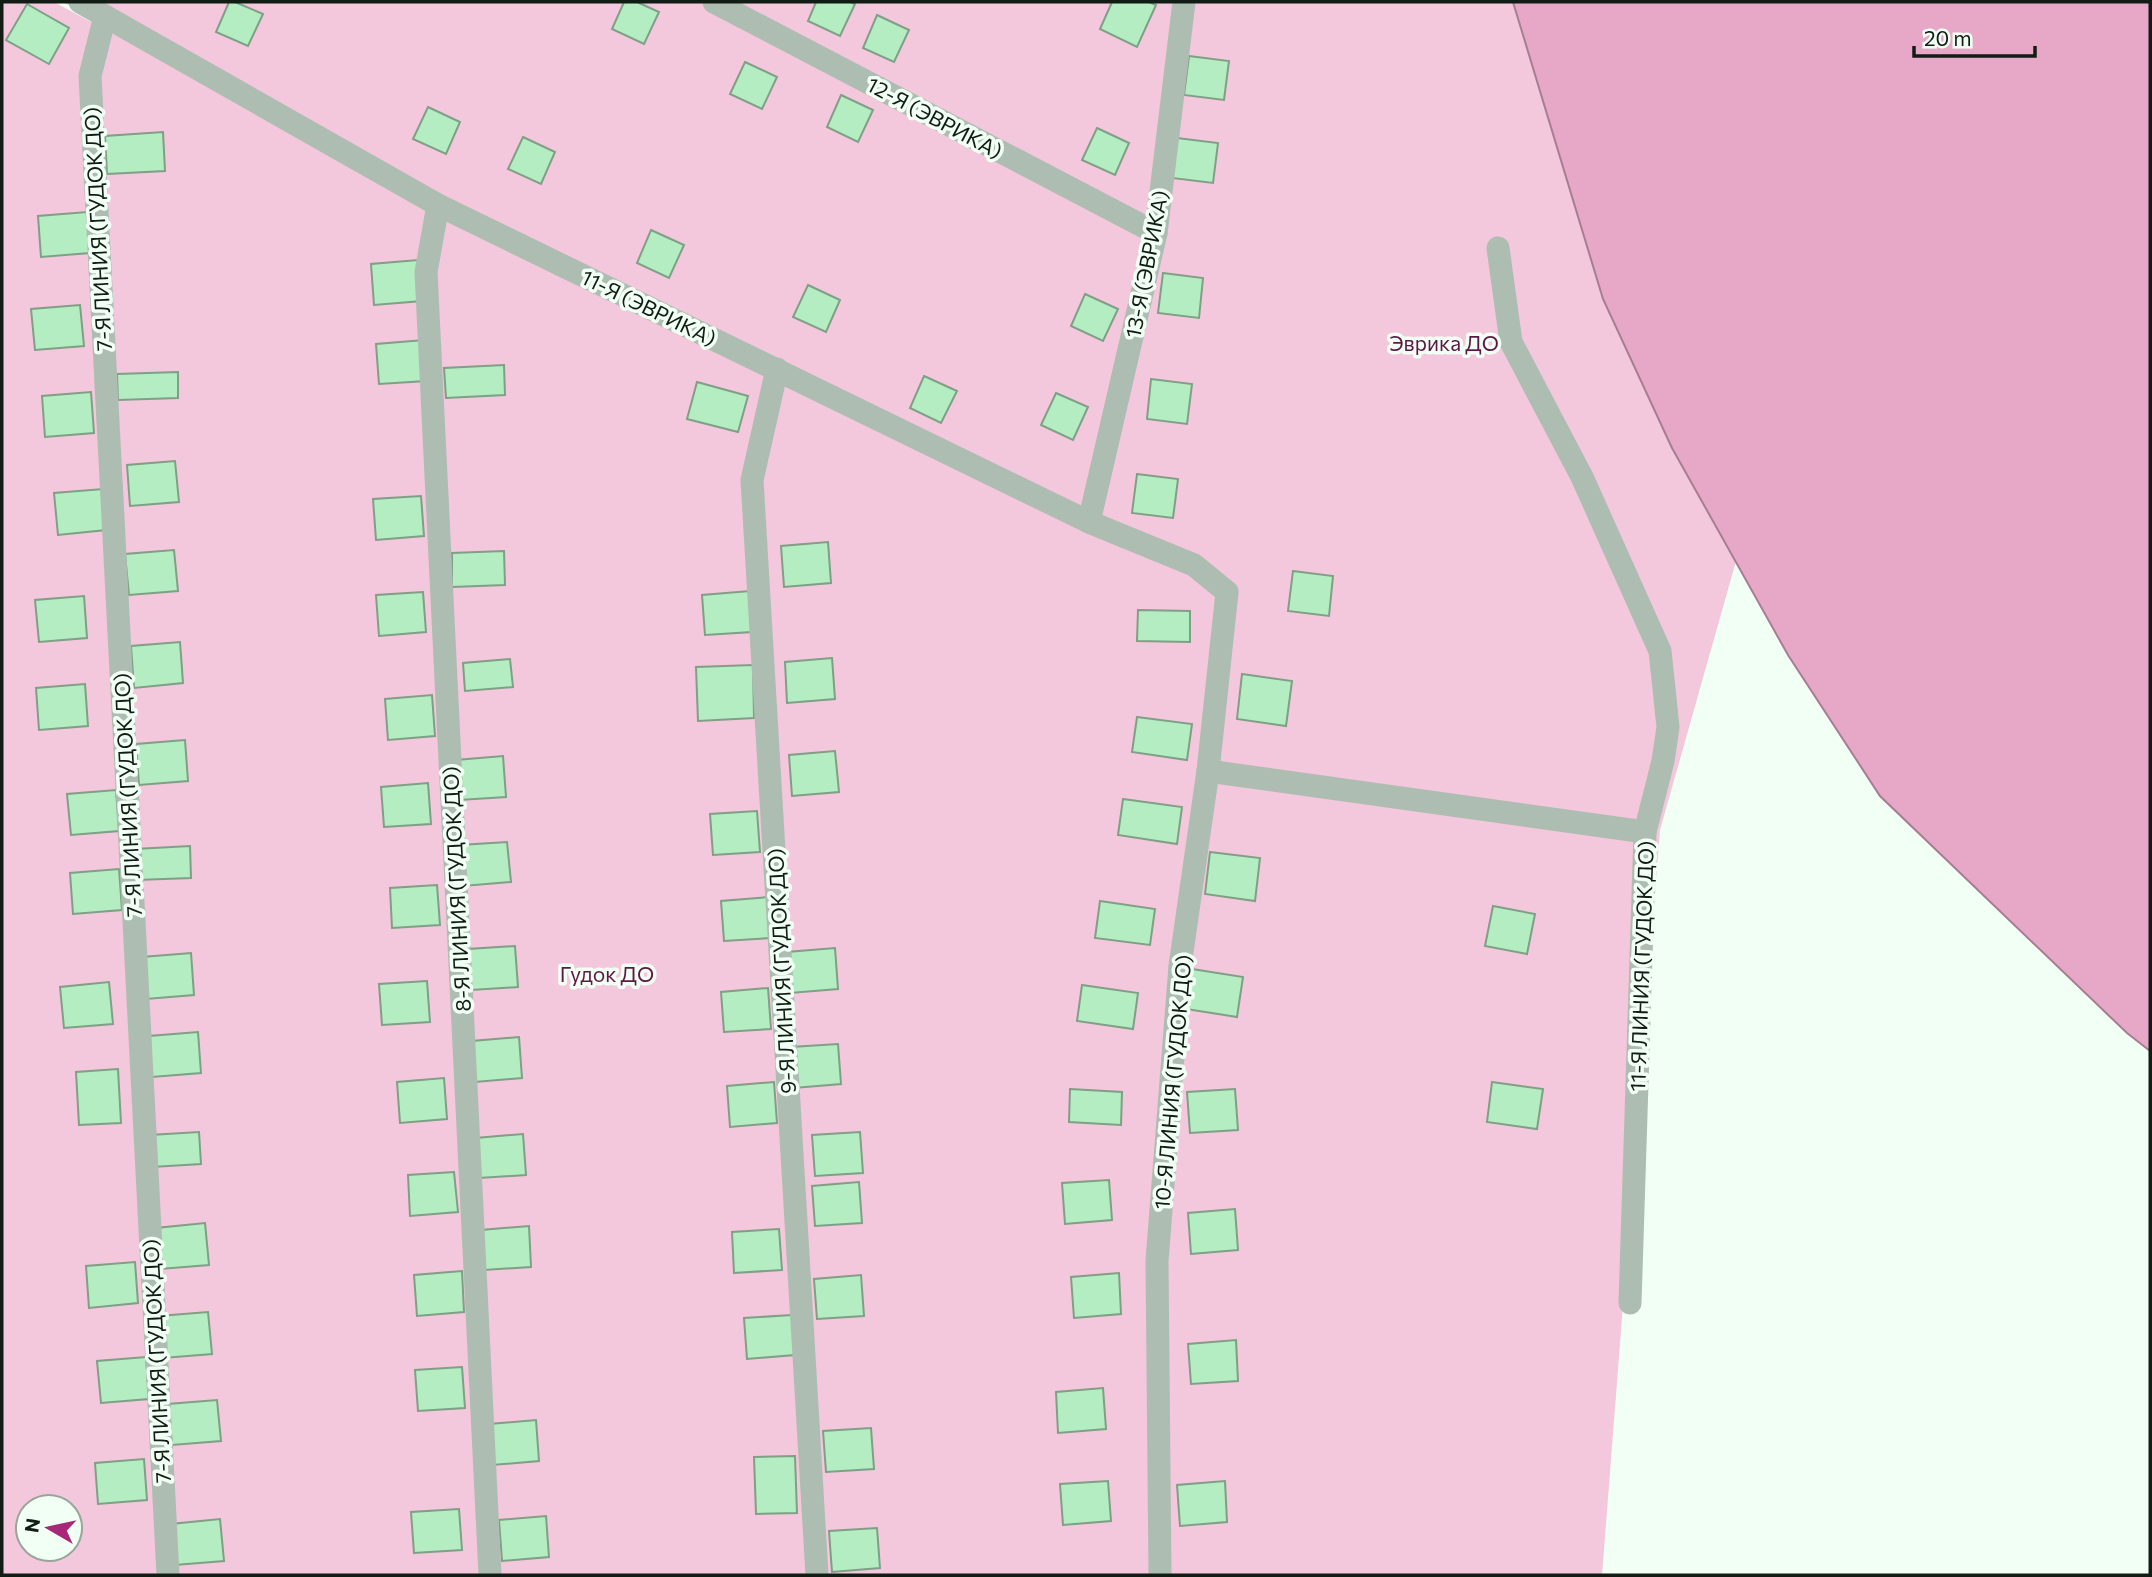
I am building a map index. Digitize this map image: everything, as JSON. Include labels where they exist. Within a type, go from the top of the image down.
[{"type":"lane","name":"11-Я (ЭВРИКА)","points":[[80,2],[438,205],[1090,522],[1194,565],[1227,592]]},
{"type":"lane","name":"12-Я (ЭВРИКА)","points":[[714,2],[1156,233]]},
{"type":"lane","name":"13-Я (ЭВРИКА)","points":[[1090,522],[1156,233],[1184,2]]},
{"type":"lane","name":"7-Я ЛИНИЯ (ГУДОК ДО)","points":[[105,16],[90,76],[168,1575]]},
{"type":"lane","name":"8-Я ЛИНИЯ (ГУДОК ДО)","points":[[438,205],[426,272],[490,1575]]},
{"type":"lane","name":"11-Я ЛИНИЯ (ГУДОК ДО)","points":[[1499,248],[1511,342],[1582,477],[1660,651],[1668,727],[1663,761],[1645,832],[1630,1303]]},
{"type":"lane","name":"9-Я ЛИНИЯ (ГУДОК ДО)","points":[[777,369],[752,480],[817,1575]]},
{"type":"lane","name":"10-Я ЛИНИЯ (ГУДОК ДО)","points":[[1160,1575],[1157,1261],[1181,966],[1208,771],[1227,592]]},
{"type":"lane","points":[[1208,771],[1645,832]]},
{"type":"green space","name":"Гудок ДО","points":[[2,2],[54,2],[454,217],[63,2],[1894,2],[1660,830],[1602,1575],[2,1575]]},
{"type":"shaded area","points":[[1513,2],[2150,2],[2150,1051],[2127,1033],[1880,796],[1788,655],[1672,448],[1603,299]]},
{"type":"building","points":[[229,2],[263,14],[248,46],[216,32]]},
{"type":"building","points":[[624,2],[637,2],[659,12],[644,44],[612,29]]},
{"type":"building","points":[[816,2],[855,4],[840,36],[808,21]]},
{"type":"building","points":[[1112,2],[1149,2],[1156,5],[1137,47],[1100,29]]},
{"type":"building","points":[[27,4],[69,28],[49,64],[6,40]]},
{"type":"building","points":[[877,15],[909,30],[894,62],[863,48]]},
{"type":"building","points":[[1189,56],[1229,61],[1224,100],[1184,95]]},
{"type":"building","points":[[745,62],[777,77],[762,109],[730,94]]},
{"type":"building","points":[[841,95],[873,110],[858,142],[827,127]]},
{"type":"building","points":[[428,107],[460,122],[446,154],[413,139]]},
{"type":"building","points":[[1097,128],[1129,143],[1115,175],[1082,160]]},
{"type":"building","points":[[163,132],[165,171],[107,174],[105,136]]},
{"type":"building","points":[[523,137],[555,152],[541,184],[508,169]]},
{"type":"building","points":[[1177,138],[1218,143],[1213,183],[1172,178]]},
{"type":"building","points":[[87,212],[90,253],[41,257],[38,216]]},
{"type":"building","points":[[651,230],[684,245],[669,278],[637,263]]},
{"type":"building","points":[[418,260],[422,301],[374,305],[371,264]]},
{"type":"building","points":[[1163,273],[1203,278],[1199,318],[1158,313]]},
{"type":"building","points":[[808,285],[840,300],[826,332],[793,317]]},
{"type":"building","points":[[1085,294],[1118,309],[1103,341],[1071,326]]},
{"type":"building","points":[[80,305],[84,346],[35,350],[31,309]]},
{"type":"building","points":[[424,340],[426,381],[379,384],[376,344]]},
{"type":"building","points":[[504,365],[505,395],[446,398],[444,368]]},
{"type":"building","points":[[178,372],[178,398],[118,400],[117,374]]},
{"type":"building","points":[[924,376],[957,391],[941,423],[910,408]]},
{"type":"building","points":[[1151,379],[1192,384],[1187,424],[1147,419]]},
{"type":"building","points":[[697,382],[748,396],[738,432],[687,419]]},
{"type":"building","points":[[91,392],[94,433],[45,437],[42,396]]},
{"type":"building","points":[[1056,393],[1088,407],[1073,440],[1041,425]]},
{"type":"building","points":[[175,461],[179,502],[130,506],[127,465]]},
{"type":"building","points":[[1137,474],[1178,479],[1173,518],[1132,513]]},
{"type":"building","points":[[103,489],[106,530],[58,535],[54,493]]},
{"type":"building","points":[[421,496],[424,536],[376,540],[373,499]]},
{"type":"building","points":[[828,542],[831,583],[784,587],[781,546]]},
{"type":"building","points":[[174,550],[178,591],[129,595],[125,554]]},
{"type":"building","points":[[504,551],[505,585],[452,587],[452,553]]},
{"type":"building","points":[[1293,571],[1333,576],[1329,616],[1288,611]]},
{"type":"building","points":[[750,591],[752,632],[705,635],[702,595]]},
{"type":"building","points":[[423,592],[426,632],[379,636],[376,595]]},
{"type":"building","points":[[84,596],[87,638],[39,642],[35,600]]},
{"type":"building","points":[[1138,610],[1190,611],[1190,642],[1137,641]]},
{"type":"building","points":[[180,642],[183,683],[134,688],[131,646]]},
{"type":"building","points":[[832,658],[835,699],[787,703],[785,662]]},
{"type":"building","points":[[510,659],[513,687],[465,691],[463,663]]},
{"type":"building","points":[[753,665],[754,718],[698,721],[696,667]]},
{"type":"building","points":[[1242,674],[1292,681],[1286,726],[1237,719]]},
{"type":"building","points":[[85,684],[88,726],[39,730],[36,688]]},
{"type":"building","points":[[432,695],[435,736],[388,740],[385,699]]},
{"type":"building","points":[[1137,717],[1192,724],[1187,760],[1132,752]]},
{"type":"building","points":[[185,740],[188,781],[139,785],[136,744]]},
{"type":"building","points":[[835,751],[839,792],[792,796],[789,755]]},
{"type":"building","points":[[503,756],[506,797],[459,800],[456,760]]},
{"type":"building","points":[[428,783],[431,824],[384,827],[381,787]]},
{"type":"building","points":[[116,790],[119,831],[71,835],[67,794]]},
{"type":"building","points":[[1123,799],[1182,807],[1177,844],[1118,835]]},
{"type":"building","points":[[757,811],[760,852],[713,855],[710,814]]},
{"type":"building","points":[[507,842],[511,882],[463,886],[460,845]]},
{"type":"building","points":[[190,846],[191,878],[137,880],[135,849]]},
{"type":"building","points":[[1210,852],[1260,858],[1255,901],[1205,894]]},
{"type":"building","points":[[119,869],[122,910],[73,914],[70,873]]},
{"type":"building","points":[[437,885],[440,925],[392,928],[390,888]]},
{"type":"building","points":[[769,897],[771,938],[724,941],[721,901]]},
{"type":"building","points":[[1100,901],[1155,909],[1150,945],[1095,938]]},
{"type":"building","points":[[1493,906],[1535,914],[1527,954],[1485,946]]},
{"type":"building","points":[[515,946],[518,987],[471,990],[468,949]]},
{"type":"building","points":[[835,948],[838,989],[790,993],[787,952]]},
{"type":"building","points":[[191,953],[194,995],[146,999],[142,957]]},
{"type":"building","points":[[1192,969],[1243,977],[1237,1017],[1186,1009]]},
{"type":"building","points":[[427,981],[430,1022],[382,1025],[379,984]]},
{"type":"building","points":[[109,982],[113,1024],[64,1028],[60,987]]},
{"type":"building","points":[[1082,985],[1138,993],[1133,1029],[1077,1021]]},
{"type":"building","points":[[768,988],[771,1029],[724,1032],[721,992]]},
{"type":"building","points":[[198,1032],[201,1073],[152,1077],[149,1036]]},
{"type":"building","points":[[519,1037],[522,1078],[475,1082],[472,1041]]},
{"type":"building","points":[[838,1044],[841,1084],[794,1088],[791,1047]]},
{"type":"building","points":[[118,1069],[121,1123],[79,1125],[76,1072]]},
{"type":"building","points":[[444,1078],[447,1119],[400,1123],[397,1082]]},
{"type":"building","points":[[774,1082],[777,1123],[730,1127],[727,1086]]},
{"type":"building","points":[[1492,1082],[1543,1089],[1537,1129],[1487,1122]]},
{"type":"building","points":[[1070,1089],[1122,1092],[1121,1125],[1069,1122]]},
{"type":"building","points":[[1235,1089],[1238,1130],[1190,1133],[1187,1092]]},
{"type":"building","points":[[199,1132],[201,1164],[152,1167],[150,1135]]},
{"type":"building","points":[[860,1132],[863,1173],[815,1176],[812,1135]]},
{"type":"building","points":[[523,1134],[526,1175],[479,1178],[476,1138]]},
{"type":"building","points":[[454,1172],[458,1212],[410,1216],[408,1175]]},
{"type":"building","points":[[1109,1180],[1112,1220],[1065,1224],[1062,1183]]},
{"type":"building","points":[[859,1182],[862,1223],[815,1226],[812,1186]]},
{"type":"building","points":[[1235,1209],[1238,1250],[1191,1254],[1188,1213]]},
{"type":"building","points":[[205,1223],[209,1265],[160,1269],[156,1228]]},
{"type":"building","points":[[529,1226],[531,1267],[484,1270],[481,1230]]},
{"type":"building","points":[[779,1229],[782,1270],[734,1273],[732,1232]]},
{"type":"building","points":[[135,1262],[138,1303],[89,1308],[86,1266]]},
{"type":"building","points":[[462,1271],[464,1312],[417,1316],[414,1275]]},
{"type":"building","points":[[1119,1273],[1121,1314],[1074,1318],[1071,1277]]},
{"type":"building","points":[[861,1275],[864,1316],[817,1319],[814,1279]]},
{"type":"building","points":[[208,1312],[212,1354],[163,1358],[159,1316]]},
{"type":"building","points":[[792,1315],[795,1355],[747,1359],[744,1318]]},
{"type":"building","points":[[1236,1340],[1238,1381],[1191,1384],[1188,1344]]},
{"type":"building","points":[[146,1357],[149,1399],[101,1403],[97,1361]]},
{"type":"building","points":[[462,1367],[465,1408],[418,1411],[415,1370]]},
{"type":"building","points":[[1103,1388],[1106,1429],[1058,1433],[1056,1392]]},
{"type":"building","points":[[217,1400],[221,1441],[172,1445],[168,1404]]},
{"type":"building","points":[[536,1420],[539,1461],[492,1465],[489,1424]]},
{"type":"building","points":[[871,1428],[874,1469],[826,1472],[823,1431]]},
{"type":"building","points":[[795,1456],[797,1513],[756,1514],[754,1457]]},
{"type":"building","points":[[144,1459],[147,1500],[98,1504],[95,1463]]},
{"type":"building","points":[[1108,1481],[1111,1521],[1063,1525],[1060,1484]]},
{"type":"building","points":[[1225,1481],[1227,1522],[1180,1526],[1177,1485]]},
{"type":"building","points":[[459,1509],[462,1550],[414,1553],[411,1512]]},
{"type":"building","points":[[546,1516],[549,1557],[502,1561],[499,1520]]},
{"type":"building","points":[[220,1519],[224,1561],[175,1565],[171,1524]]},
{"type":"building","points":[[877,1528],[880,1568],[832,1572],[829,1531]]},
{"type":"park label","name":"Эврика ДО","points":[[1444,342]]}]
